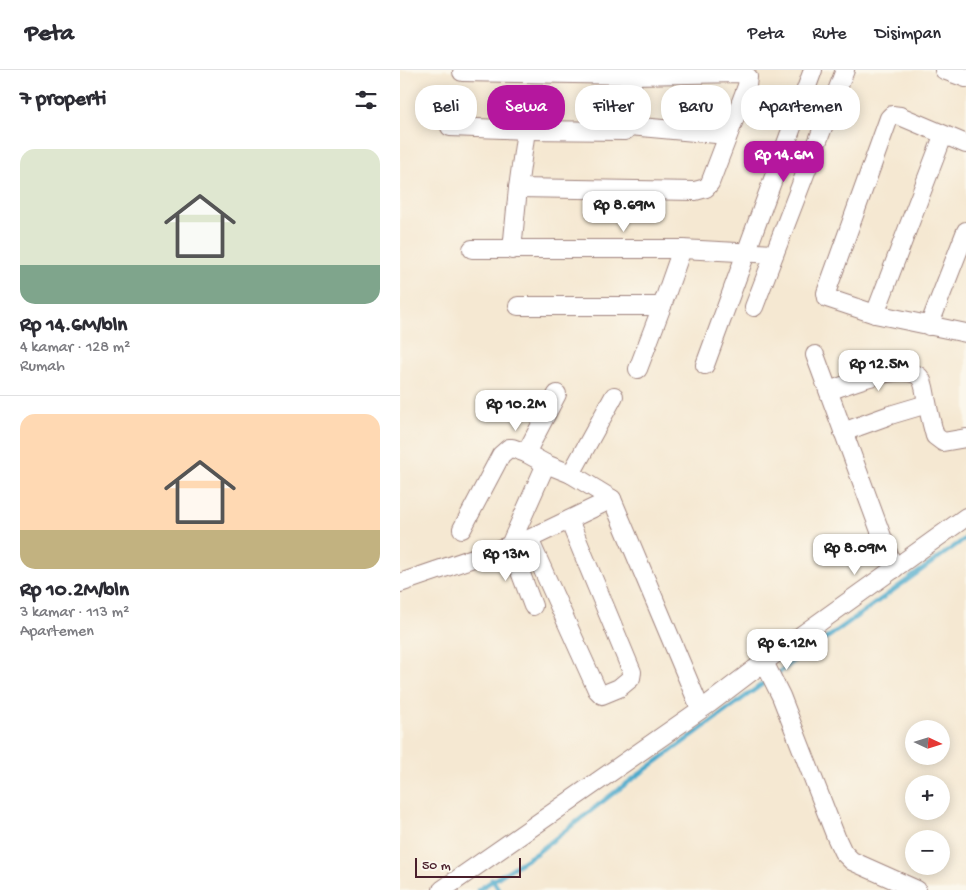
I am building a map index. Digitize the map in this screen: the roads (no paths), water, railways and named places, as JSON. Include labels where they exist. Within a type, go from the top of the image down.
[{"type":"street","points":[[705,365],[813,70]]},
{"type":"street","points":[[754,307],[845,70]]},
{"type":"street","points":[[944,70],[966,78]]},
{"type":"street","points":[[462,72],[738,73],[748,77],[749,82],[710,183],[706,188],[700,190],[518,188]]},
{"type":"street","points":[[632,72],[632,85]]},
{"type":"street","points":[[966,144],[900,116],[889,118],[826,293],[828,298],[875,314],[966,333]]},
{"type":"street","points":[[651,128],[727,135]]},
{"type":"street","points":[[512,250],[526,130],[620,132],[626,130]]},
{"type":"street","points":[[875,314],[944,136]]},
{"type":"street","points":[[930,326],[966,231]]},
{"type":"street","points":[[472,249],[682,249],[774,254]]},
{"type":"street","points":[[638,369],[682,249]]},
{"type":"street","points":[[518,306],[662,306]]},
{"type":"street","points":[[815,355],[894,569]]},
{"type":"street","points":[[829,391],[887,373],[910,372],[919,376],[922,380],[935,436],[943,442],[966,438]]},
{"type":"street","points":[[526,453],[557,394]]},
{"type":"street","points":[[571,474],[614,396]]},
{"type":"street","points":[[843,432],[890,414],[927,404]]},
{"type":"street","points":[[462,529],[505,450],[512,448],[571,474],[612,499],[700,708]]},
{"type":"street","points":[[533,606],[510,546],[546,464]]},
{"type":"street","points":[[400,583],[529,539],[612,499]]},
{"type":"street","points":[[442,890],[700,708],[765,665],[966,517]]},
{"type":"street","points":[[529,539],[597,690],[602,695],[618,688],[631,678],[632,672],[569,520]]},
{"type":"street","points":[[765,665],[778,690],[843,852],[852,860],[917,890]]},
{"type":"waterway","points":[[774,676],[966,538]]},
{"type":"waterway","points":[[478,890],[538,852],[611,795],[768,680]]},
{"type":"waterway","points":[[492,879],[499,890]]}]
